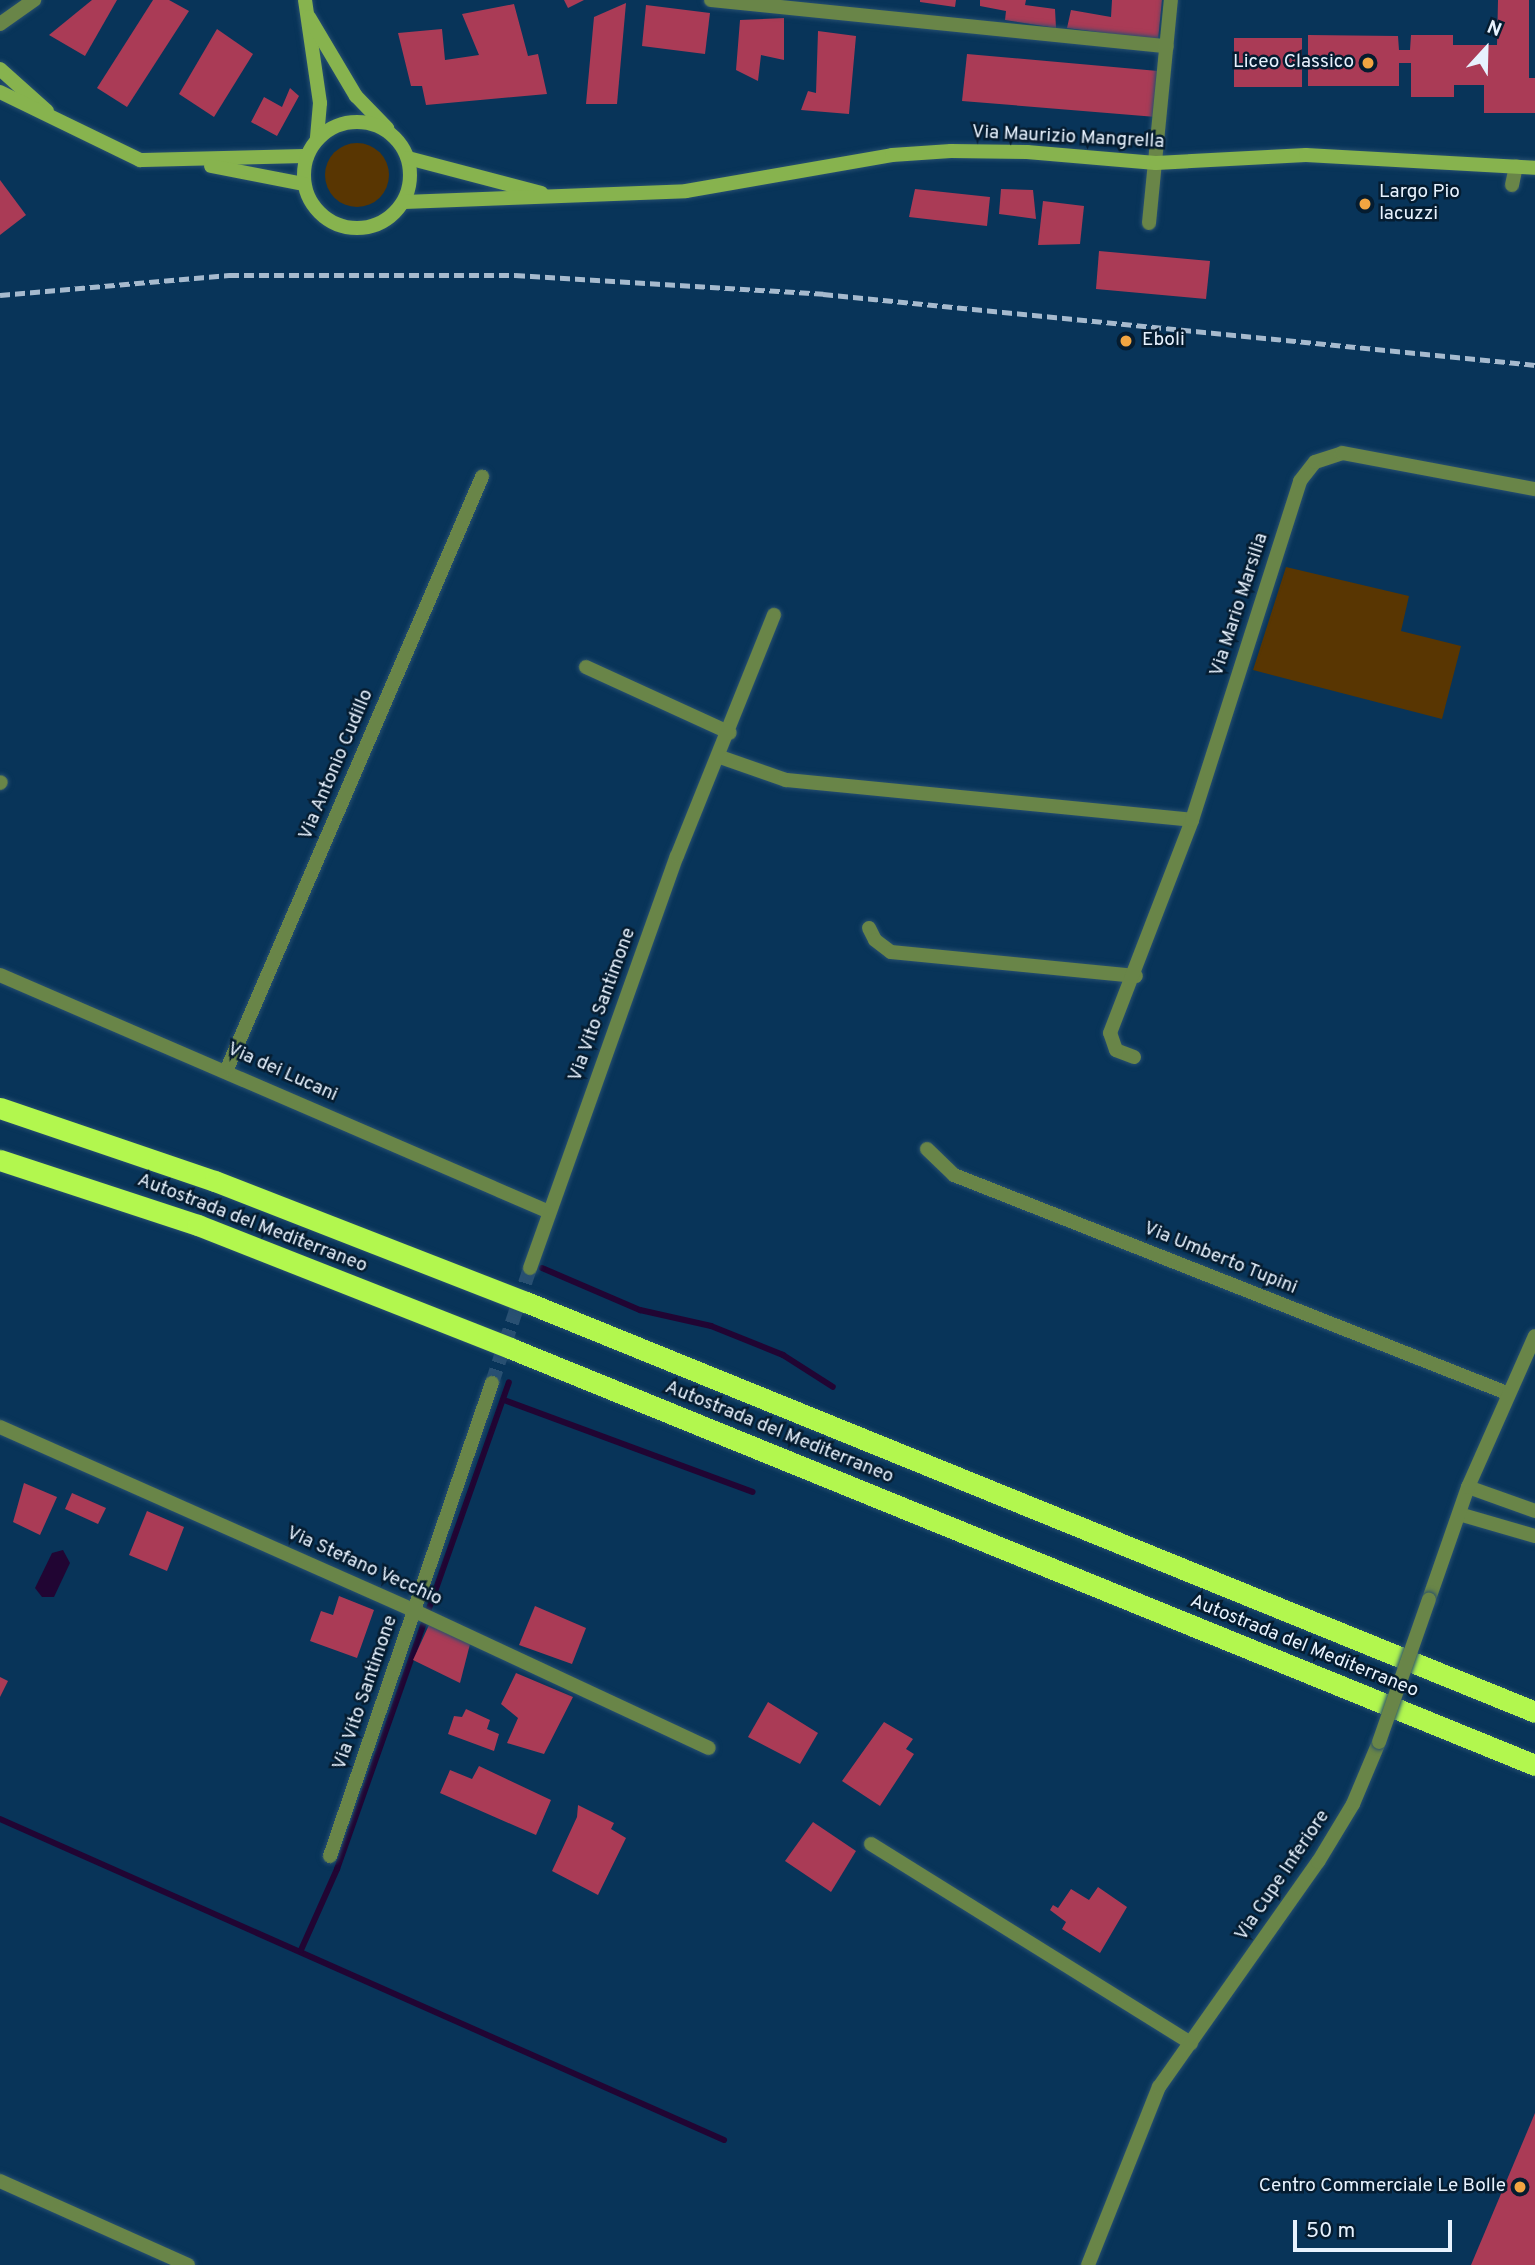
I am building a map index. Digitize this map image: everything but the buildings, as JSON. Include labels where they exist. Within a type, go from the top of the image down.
[{"type":"highway","name":"Autostrada del Mediterraneo","points":[[0,1108],[215,1181],[526,1302],[1535,1712]]},
{"type":"highway","name":"Autostrada del Mediterraneo","points":[[0,1160],[198,1225],[510,1348],[1535,1766]]},
{"type":"street","points":[[0,24],[34,0]]},
{"type":"street","points":[[305,0],[320,103],[317,139],[307,156],[304,184],[319,213],[348,228],[380,224],[404,202],[411,173],[408,158],[395,137],[355,96],[309,17]]},
{"type":"street","points":[[711,0],[1167,47]]},
{"type":"street","points":[[1149,223],[1171,0]]},
{"type":"street","points":[[0,69],[20,83],[55,120]]},
{"type":"street","points":[[0,92],[140,160],[189,162],[307,156]]},
{"type":"street","points":[[317,139],[347,122],[381,127],[395,137]]},
{"type":"street","name":"Via Maurizio Mangrella","points":[[404,202],[686,191],[892,155],[951,151],[1027,152],[1156,163],[1306,155],[1535,168]]},
{"type":"street","name":"Via Maurizio Mangrella","points":[[408,158],[559,198]]},
{"type":"street","points":[[189,162],[304,184]]},
{"type":"street","points":[[1512,185],[1516,166]]},
{"type":"street","name":"Via Mario Marsilia","points":[[1134,1057],[1116,1050],[1110,1032],[1136,976],[1192,820],[1300,481],[1315,462],[1342,453],[1535,489]]},
{"type":"street","name":"Via Antonio Cudillo","points":[[227,1069],[482,477]]},
{"type":"street","name":"Via Vito Santimone","points":[[530,1268],[547,1211],[677,856],[730,733],[774,615]]},
{"type":"street","points":[[586,667],[730,733]]},
{"type":"street","points":[[720,757],[786,780],[885,786],[1192,820]]},
{"type":"street","points":[[869,928],[875,940],[891,953],[1136,976]]},
{"type":"street","name":"Via dei Lucani","points":[[0,975],[227,1069],[547,1211]]},
{"type":"street","name":"Via Umberto Tupini","points":[[927,1149],[954,1175],[1507,1394]]},
{"type":"street","name":"Via Cupe Inferiore","points":[[1088,2265],[1159,2087],[1318,1861],[1353,1804],[1379,1742],[1468,1487],[1535,1336]]},
{"type":"street","name":"Via Vito Santimone","points":[[330,1856],[492,1383]]},
{"type":"street","name":"Via Stefano Vecchio","points":[[0,1427],[415,1611],[709,1748]]},
{"type":"street","points":[[1468,1487],[1535,1511]]},
{"type":"street","points":[[1459,1514],[1535,1536]]},
{"type":"street","points":[[871,1844],[1191,2043]]},
{"type":"street","points":[[0,2181],[188,2265]]},
{"type":"shaded area","points":[[357,143],[369,145],[380,152],[387,163],[387,187],[380,198],[369,205],[357,207],[345,205],[334,198],[327,187],[325,175],[327,163],[334,152],[345,145]]},
{"type":"shaded area","points":[[1286,567],[1409,596],[1401,631],[1461,646],[1442,719],[1253,670]]},
{"type":"shaded area","points":[[63,1550],[70,1563],[54,1597],[42,1597],[35,1588],[52,1553]]},
{"type":"waterway","points":[[542,1268],[640,1310],[711,1326],[783,1355],[833,1387]]},
{"type":"waterway","points":[[301,1950],[337,1869],[509,1382]]},
{"type":"waterway","points":[[504,1400],[753,1492]]},
{"type":"waterway","points":[[0,1819],[724,2140]]},
{"type":"tunnel","points":[[492,1383],[530,1268]]},
{"type":"railway","points":[[0,295],[229,275],[515,275],[823,294],[1535,365]]},
{"type":"place","name":"Liceo Classico","points":[[1368,63]]},
{"type":"place","name":"Largo Pio Iacuzzi","points":[[1365,204]]},
{"type":"place","name":"Eboli","points":[[1126,341]]},
{"type":"place","name":"Centro Commerciale Le Bolle","points":[[1520,2187]]}]
